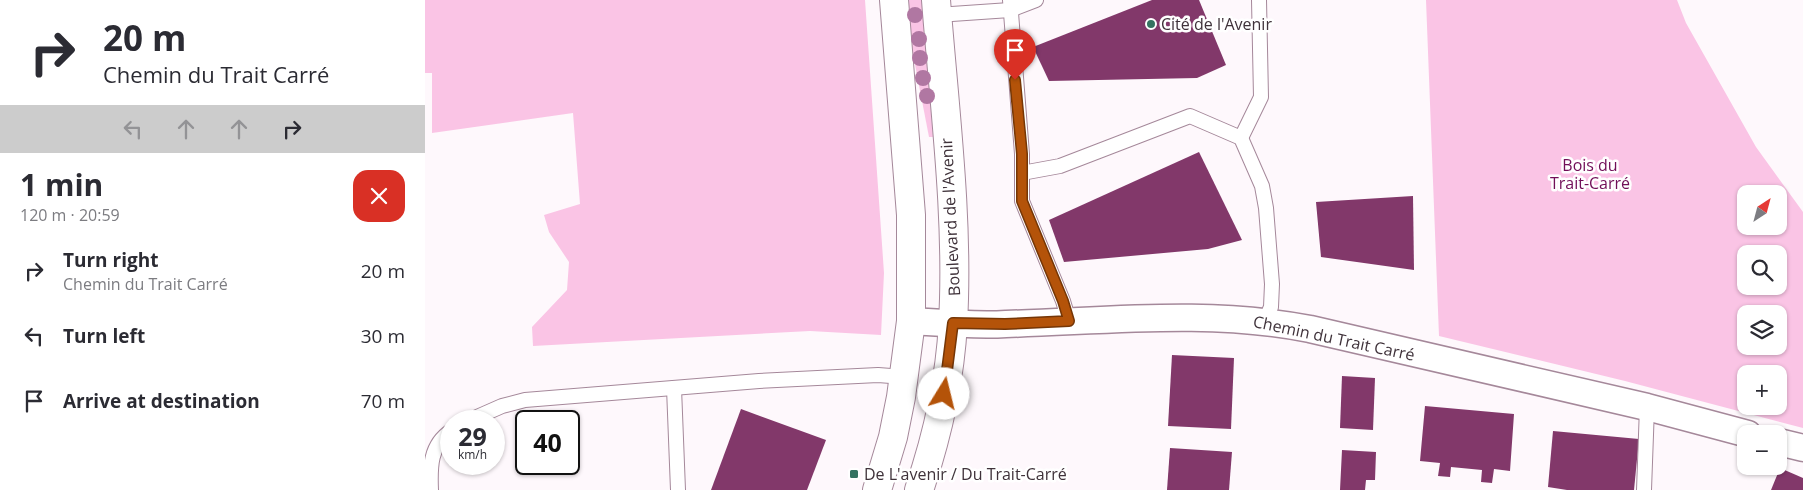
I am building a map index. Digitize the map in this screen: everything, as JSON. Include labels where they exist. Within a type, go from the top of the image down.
[{"type":"street","points":[[877,490],[893,437],[904,377],[911,321],[911,215],[894,0]]},
{"type":"street","name":"Boulevard de l'Avenir","points":[[919,490],[937,430],[953,323],[952,224],[937,7]]},
{"type":"street","name":"Chemin du Trait Carré","points":[[911,321],[1005,324],[1176,316],[1265,321],[1309,329],[1647,407],[1737,431]]},
{"type":"street","points":[[1787,444],[1803,448]]},
{"type":"lane","points":[[937,7],[1010,5],[1036,0]]},
{"type":"lane","points":[[1241,138],[1261,97],[1259,0]]},
{"type":"lane","points":[[1010,5],[1022,173],[1022,201],[1063,301],[1069,321]]},
{"type":"lane","points":[[1022,173],[1060,166],[1189,116],[1241,138],[1265,197],[1271,284],[1271,306],[1265,321]]},
{"type":"lane","points":[[493,410],[525,400],[674,388],[879,375],[904,377]]},
{"type":"lane","points":[[674,388],[678,490]]},
{"type":"lane","points":[[1644,490],[1647,407]]},
{"type":"lane","points":[[431,490],[430,470],[434,452],[440,441]]},
{"type":"green space","points":[[425,0],[865,0],[884,273],[881,335],[810,331],[533,346],[532,327],[567,290],[569,262],[549,232],[544,215],[580,204],[573,113],[432,133],[432,73],[425,73]]},
{"type":"green space","points":[[907,0],[922,0],[933,137],[929,137],[911,44]]},
{"type":"green space","name":"Bois du Trait-Carré","points":[[1426,0],[1677,0],[1686,23],[1756,147],[1783,185],[1737,185],[1737,235],[1787,235],[1787,190],[1803,212],[1803,428],[1754,415],[1787,415],[1787,365],[1737,365],[1737,411],[1439,336]]},
{"type":"building","name":"Cité de l'Avenir","points":[[1152,0],[1199,0],[1226,65],[1197,78],[1049,81],[1033,47]]},
{"type":"building","points":[[1199,152],[1242,240],[1208,249],[1064,262],[1049,220]]},
{"type":"building","points":[[1413,196],[1414,270],[1321,257],[1316,202]]},
{"type":"building","points":[[1172,355],[1234,358],[1231,429],[1168,426]]},
{"type":"building","points":[[1342,376],[1375,378],[1373,430],[1340,428]]},
{"type":"building","points":[[1425,406],[1514,414],[1510,471],[1494,469],[1492,483],[1481,482],[1482,470],[1451,467],[1450,477],[1438,476],[1440,463],[1420,461]]},
{"type":"building","points":[[741,409],[826,440],[807,490],[711,490]]},
{"type":"building","points":[[1553,431],[1639,439],[1634,490],[1567,490],[1548,487]]},
{"type":"building","points":[[1170,448],[1232,452],[1229,490],[1167,490]]},
{"type":"building","points":[[1342,450],[1376,452],[1375,480],[1366,480],[1365,490],[1340,490]]},
{"type":"building","points":[[1787,471],[1803,478],[1803,490],[1771,490],[1777,475],[1787,475]]},
{"type":"place","name":"Cité de l'Avenir","points":[[1151,24]]},
{"type":"place","name":"De L'avenir / Du Trait-Carré","points":[[854,474]]},
{"type":"route","points":[[944,394],[953,323],[1005,324],[1069,321],[1063,301],[1021,197],[1022,154],[1015,80]]}]
